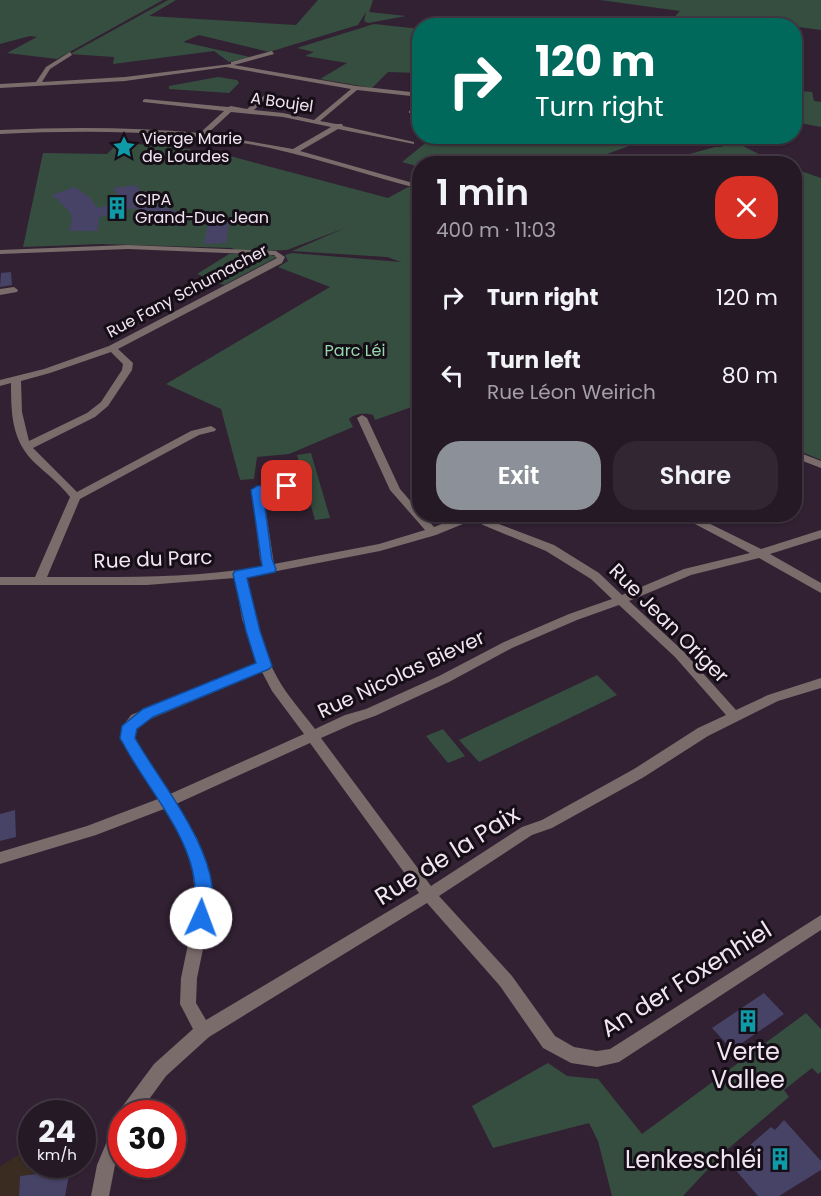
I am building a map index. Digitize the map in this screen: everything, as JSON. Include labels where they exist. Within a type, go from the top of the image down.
[{"type":"street","points":[[0,86],[39,82],[125,79],[226,65],[272,53]]},
{"type":"street","points":[[39,82],[48,68],[70,54]]},
{"type":"street","points":[[226,65],[356,88],[412,94]]},
{"type":"street","points":[[317,120],[356,88]]},
{"type":"street","points":[[250,110],[266,96]]},
{"type":"street","name":"A Boujel","points":[[145,101],[250,110],[317,120],[412,143]]},
{"type":"street","points":[[202,135],[231,108]]},
{"type":"street","points":[[294,152],[340,125]]},
{"type":"street","points":[[0,132],[94,129],[202,135],[294,152],[412,185]]},
{"type":"street","name":"Rue Fany Schumacher","points":[[0,252],[128,247],[281,254],[279,261],[112,348],[0,383]]},
{"type":"street","points":[[0,292],[14,290]]},
{"type":"street","points":[[26,447],[91,415],[109,400],[128,363],[112,348]]},
{"type":"street","points":[[16,379],[18,427],[26,447],[38,460],[59,476],[75,497]]},
{"type":"street","points":[[362,418],[395,490],[412,509]]},
{"type":"street","points":[[39,581],[75,497],[195,433],[211,429]]},
{"type":"street","points":[[802,457],[821,465]]},
{"type":"street","points":[[270,569],[266,559],[257,490],[287,486]]},
{"type":"street","points":[[423,522],[432,532]]},
{"type":"street","name":"Rue du Parc","points":[[0,581],[147,581],[240,574],[380,547],[459,522]]},
{"type":"street","name":"Rue Jean Origer","points":[[486,522],[526,537],[574,562],[623,599],[679,654],[734,716]]},
{"type":"street","points":[[697,522],[802,575],[821,589]]},
{"type":"street","name":"Rue Nicolas Biever","points":[[0,858],[60,844],[110,826],[444,680],[530,635],[688,572],[821,534]]},
{"type":"street","name":"An der Foxenhiel","points":[[240,574],[253,631],[264,666],[311,737],[429,895],[506,981],[549,1042],[571,1055],[597,1059],[613,1056],[821,922]]},
{"type":"street","points":[[203,1031],[188,1004],[189,978],[204,906],[199,865],[190,840],[128,738],[130,726],[148,713],[264,666]]},
{"type":"street","name":"Rue de la Paix","points":[[138,1100],[160,1070],[179,1050],[203,1031],[429,895],[466,872],[475,862],[528,831],[547,824],[639,773],[703,732],[773,698],[821,683]]},
{"type":"street","points":[[100,1196],[108,1160]]},
{"type":"shaded area","points":[[18,1155],[19,1196],[0,1196],[0,1167]]},
{"type":"green space","points":[[0,0],[163,0],[57,59],[7,53],[37,37],[30,36],[0,44]]},
{"type":"green space","points":[[168,0],[176,0],[149,16],[296,25],[318,0],[373,0],[369,12],[406,16],[368,23],[364,21],[366,12],[358,25],[269,52],[199,35],[183,42],[250,57],[229,62],[214,51],[113,64],[114,57],[70,54]]},
{"type":"green space","points":[[600,0],[821,0],[821,30],[802,28],[802,18],[674,18],[680,11]]},
{"type":"green space","points":[[374,24],[412,28],[412,73],[388,72],[372,88],[320,79],[347,63],[305,56],[314,52],[297,48]]},
{"type":"green space","points":[[218,77],[237,80],[239,83],[229,93],[169,89],[169,86]]},
{"type":"green space","points":[[802,91],[812,92],[814,101],[821,102],[821,127],[802,123]]},
{"type":"green space","name":"Parc Léi","points":[[118,143],[170,146],[230,156],[388,198],[408,187],[412,188],[412,207],[409,208],[412,209],[412,407],[375,420],[370,414],[354,416],[349,419],[353,427],[289,454],[257,457],[254,479],[240,480],[221,409],[166,384],[330,287],[278,267],[288,261],[285,255],[292,253],[401,262],[387,257],[292,251],[345,228],[287,250],[238,252],[232,248],[100,244],[23,247],[43,153],[107,154]]},
{"type":"green space","points":[[424,144],[638,144],[601,156],[412,156],[412,165],[402,162]]},
{"type":"green space","points":[[719,144],[739,144],[762,156],[682,156],[715,147],[723,147]]},
{"type":"green space","points":[[802,171],[821,178],[821,460],[802,452]]},
{"type":"green space","points":[[229,254],[268,254],[277,257],[224,285],[197,274]]},
{"type":"green space","points":[[311,453],[330,518],[315,520],[297,455]]},
{"type":"green space","points":[[597,675],[617,695],[479,762],[459,740]]},
{"type":"green space","points":[[443,729],[465,756],[448,763],[426,736]]},
{"type":"green space","points":[[806,1013],[821,1029],[821,1072],[818,1074],[812,1068],[784,1090],[789,1097],[723,1153],[683,1196],[612,1196],[598,1141],[589,1123],[493,1148],[472,1106],[548,1063],[567,1076],[598,1079],[642,1134]]},
{"type":"building","name":"CIPA Grand-Duc Jean","points":[[136,185],[150,203],[183,213],[169,221],[133,208],[99,217],[98,231],[69,231],[72,220],[70,212],[52,195],[75,187],[89,197],[98,208],[121,202],[113,188]]},
{"type":"building","name":"CIPA Grand-Duc Jean","points":[[230,218],[226,243],[204,244],[209,219]]},
{"type":"building","points":[[11,272],[12,285],[0,287],[1,273]]},
{"type":"building","points":[[15,810],[16,837],[0,841],[0,814]]},
{"type":"building","name":"Verte Vallee","points":[[764,993],[784,1014],[732,1050],[712,1028]]},
{"type":"building","name":"Lenkeschléi","points":[[784,1120],[821,1161],[821,1170],[779,1196],[758,1196],[733,1167],[743,1157],[740,1154],[771,1127],[775,1130]]},
{"type":"building","points":[[20,1178],[68,1178],[65,1196],[19,1196]]},
{"type":"place","name":"Vierge Marie de Lourdes","points":[[124,147]]},
{"type":"place","name":"CIPA Grand-Duc Jean","points":[[117,208]]},
{"type":"place","name":"Verte Vallee","points":[[748,1021]]},
{"type":"place","name":"Lenkeschléi","points":[[780,1159]]},
{"type":"route","points":[[201,918],[204,906],[199,865],[190,840],[131,745],[128,738],[130,726],[136,719],[148,713],[264,666],[253,631],[240,574],[270,569],[266,559],[257,490],[287,486]]}]
